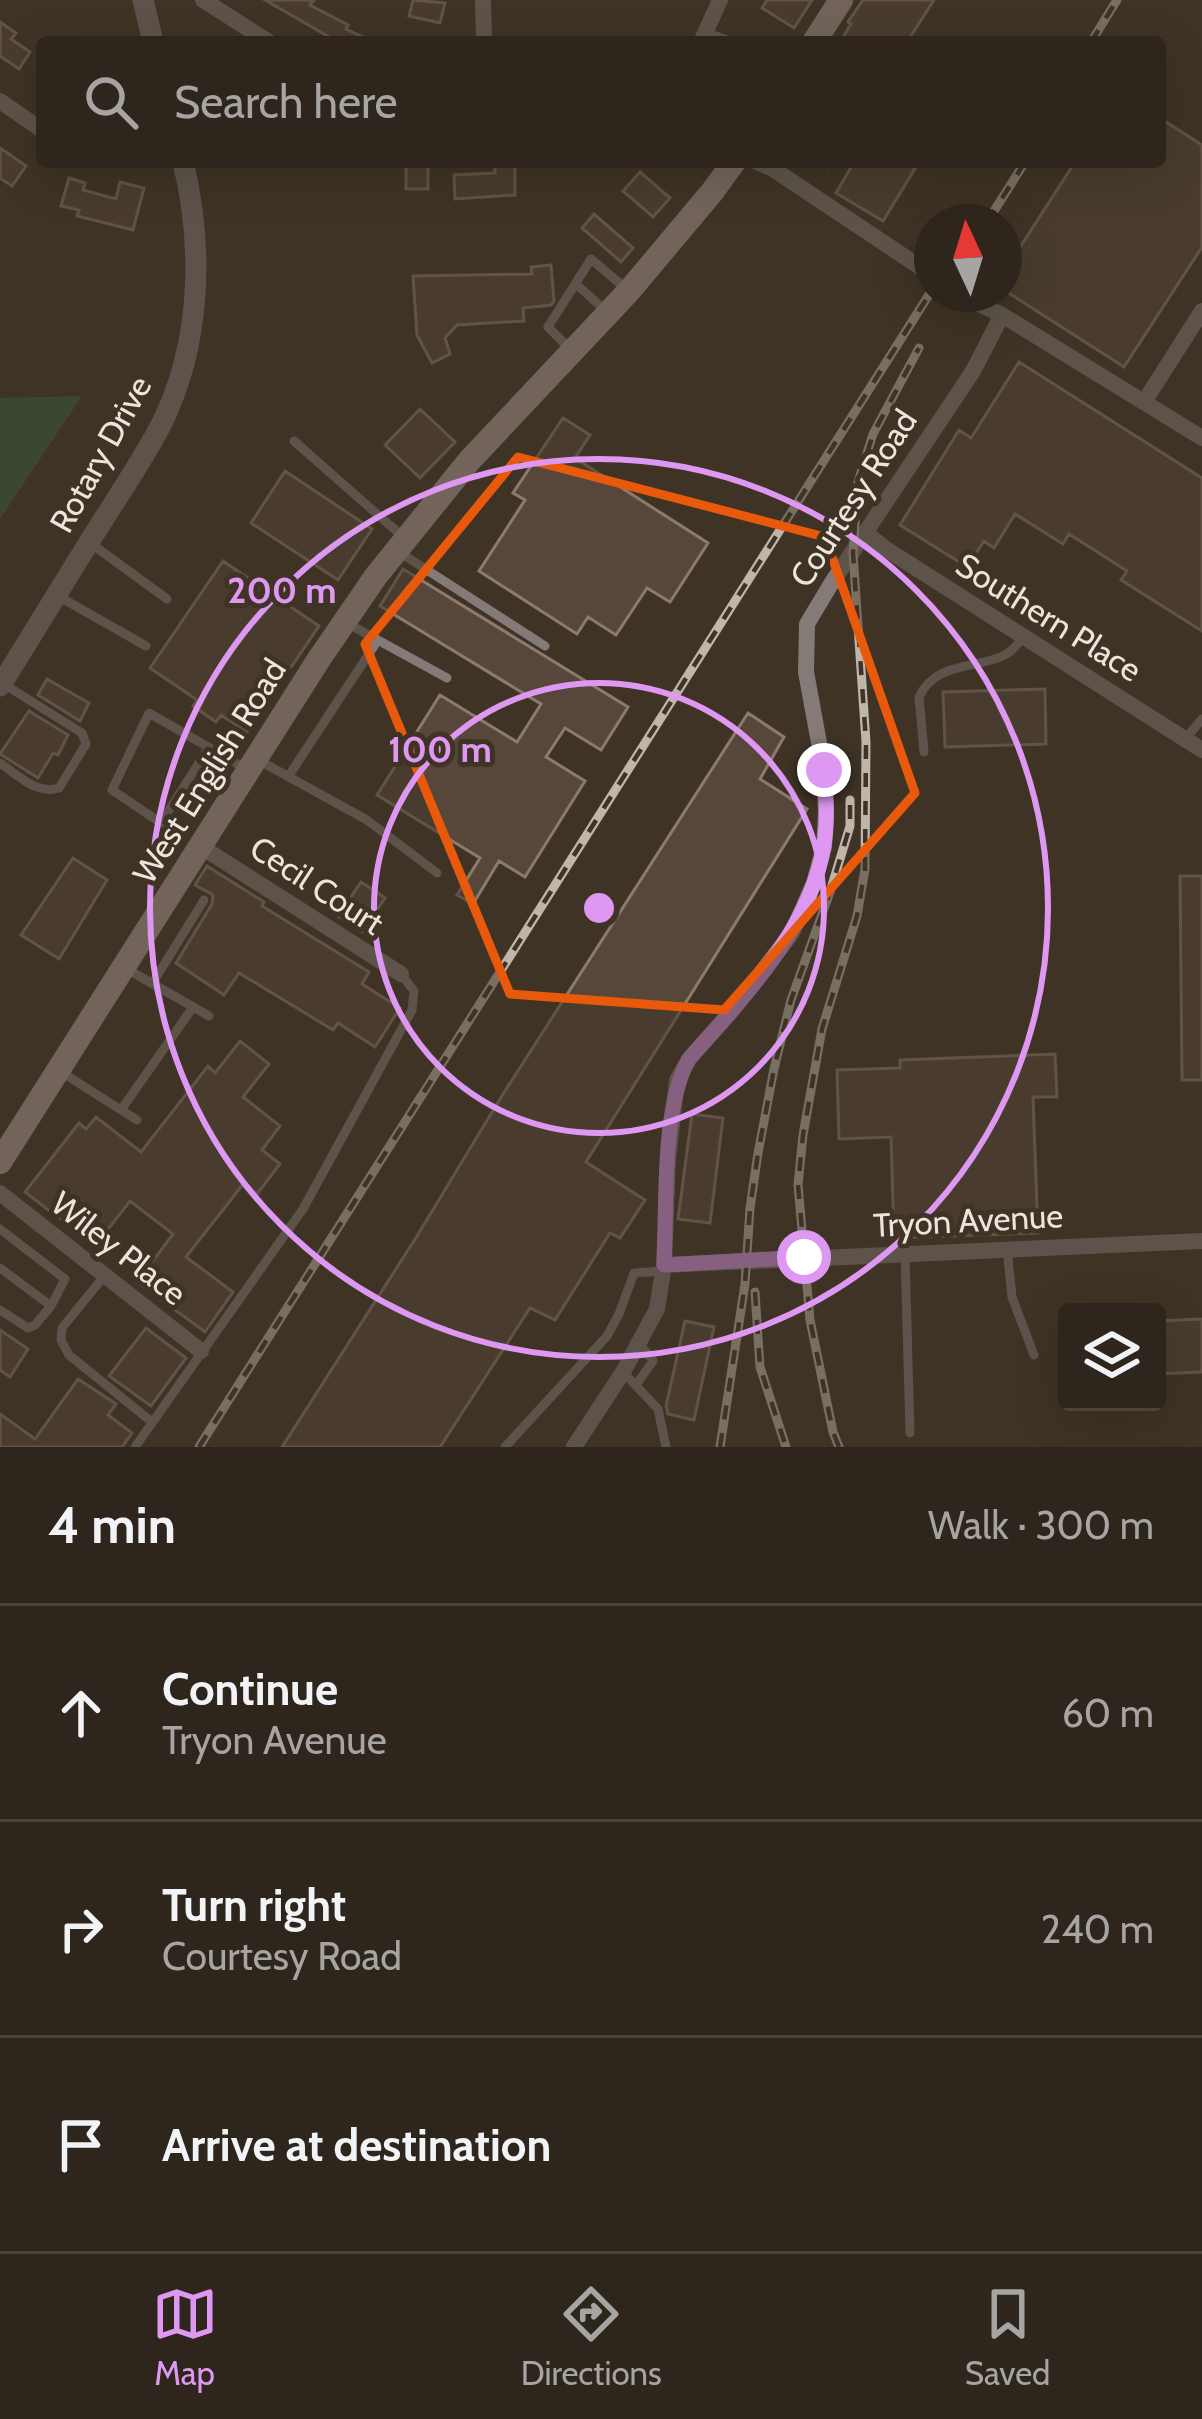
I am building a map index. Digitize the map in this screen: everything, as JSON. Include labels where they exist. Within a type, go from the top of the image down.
[{"type":"main road","points":[[818,36],[841,0]]},
{"type":"main road","name":"West English Road","points":[[0,1162],[252,765],[401,545],[469,460],[629,291],[730,168]]},
{"type":"street","points":[[143,0],[152,36]]},
{"type":"street","points":[[203,0],[260,36]]},
{"type":"street","points":[[483,0],[484,36]]},
{"type":"street","points":[[703,36],[720,0]]},
{"type":"street","points":[[0,100],[36,126]]},
{"type":"street","name":"Rotary Drive","points":[[1,684],[160,426],[174,394],[195,295],[194,230],[184,168]]},
{"type":"street","points":[[771,168],[914,263]]},
{"type":"street","points":[[1144,402],[1202,311]]},
{"type":"street","points":[[996,312],[1202,439]]},
{"type":"street","name":"Courtesy Road","points":[[574,1447],[630,1378],[639,1342],[657,1309],[677,1080],[792,933],[814,884],[824,847],[826,813],[824,770],[806,672],[807,624],[973,371],[1002,315]]},
{"type":"street","name":"Southern Place","points":[[866,533],[1202,750]]},
{"type":"street","name":"Cecil Court","points":[[200,846],[401,974]]},
{"type":"street","name":"Wiley Place","points":[[0,1193],[200,1351]]},
{"type":"street","name":"Tryon Avenue","points":[[664,1268],[905,1252],[1202,1241]]},
{"type":"lane","points":[[572,352],[548,327],[591,260],[629,291]]},
{"type":"lane","points":[[576,284],[608,314]]},
{"type":"lane","points":[[294,441],[401,545],[545,646]]},
{"type":"lane","points":[[89,542],[167,599]]},
{"type":"lane","points":[[58,596],[146,646]]},
{"type":"lane","points":[[345,622],[447,678]]},
{"type":"lane","points":[[924,752],[919,697],[923,688],[958,666],[1003,656],[1024,636]]},
{"type":"lane","points":[[288,776],[378,640]]},
{"type":"lane","points":[[0,763],[40,790],[50,791],[59,788],[86,744],[82,733],[1,684]]},
{"type":"lane","points":[[209,747],[161,824],[112,790],[149,713],[209,747],[288,776],[367,820],[437,873]]},
{"type":"lane","points":[[1185,739],[1202,719]]},
{"type":"lane","points":[[152,984],[204,900]]},
{"type":"lane","points":[[123,968],[209,1016]]},
{"type":"lane","points":[[135,1447],[303,1209],[412,1010],[414,991],[401,974]]},
{"type":"lane","points":[[121,1111],[193,1007]]},
{"type":"lane","points":[[58,1070],[136,1120]]},
{"type":"lane","points":[[0,1229],[65,1279],[35,1325],[28,1328],[0,1310]]},
{"type":"lane","points":[[1007,1248],[1012,1297],[1034,1355]]},
{"type":"lane","points":[[905,1252],[910,1433]]},
{"type":"lane","points":[[0,1268],[51,1306]]},
{"type":"lane","points":[[506,1447],[607,1336],[634,1273],[664,1268]]},
{"type":"lane","points":[[105,1275],[62,1328],[61,1340],[69,1355],[152,1422]]},
{"type":"lane","points":[[630,1378],[658,1409],[666,1447]]},
{"type":"highlighted area","points":[[518,457],[825,537],[915,793],[724,1010],[510,994],[365,644]]},
{"type":"green space","points":[[82,396],[0,519],[0,398]]},
{"type":"building","points":[[265,0],[314,0],[310,5],[361,36],[328,36]]},
{"type":"building","points":[[413,0],[445,3],[440,23],[409,16]]},
{"type":"building","points":[[767,0],[812,0],[794,28],[762,8]]},
{"type":"building","points":[[863,0],[934,0],[911,36],[844,36]]},
{"type":"building","points":[[0,22],[16,33],[11,39],[30,52],[19,69],[0,56]]},
{"type":"building","points":[[1166,122],[1202,145],[1202,247],[1124,367],[1022,302],[1022,244],[1071,168],[1166,168]]},
{"type":"building","points":[[0,148],[26,166],[12,186],[0,178]]},
{"type":"building","points":[[406,168],[428,168],[428,189],[406,189]]},
{"type":"building","points":[[495,168],[515,168],[515,195],[455,199],[454,175],[495,173]]},
{"type":"building","points":[[851,168],[915,168],[883,221],[836,193]]},
{"type":"building","points":[[640,172],[670,198],[653,217],[623,191]]},
{"type":"building","points":[[69,178],[85,183],[83,190],[116,199],[120,182],[144,188],[133,230],[77,216],[79,210],[61,206]]},
{"type":"building","points":[[594,214],[633,248],[621,262],[582,228]]},
{"type":"building","points":[[551,265],[551,305],[523,308],[524,321],[457,325],[445,338],[450,354],[432,363],[417,335],[413,276],[532,274],[531,267]]},
{"type":"building","points":[[1019,362],[1202,478],[1202,631],[1121,580],[1127,571],[1069,534],[1063,544],[1015,514],[994,548],[984,541],[967,567],[900,525],[959,430],[971,438]]},
{"type":"building","points":[[420,409],[455,442],[420,478],[385,445]]},
{"type":"building","points":[[563,418],[590,435],[575,458],[708,543],[670,602],[647,588],[616,635],[588,617],[577,634],[479,571],[525,500],[513,493]]},
{"type":"building","points":[[285,471],[372,529],[338,580],[251,523]]},
{"type":"building","points":[[223,561],[319,626],[247,732],[221,715],[216,722],[193,706],[197,700],[150,668]]},
{"type":"building","points":[[403,569],[628,707],[601,750],[565,728],[546,757],[585,781],[525,877],[499,861],[473,904],[457,895],[480,858],[377,795],[440,695],[517,742],[541,704],[380,606]]},
{"type":"building","points":[[47,679],[89,703],[80,721],[38,695]]},
{"type":"building","points":[[1045,689],[1046,744],[945,747],[943,692]]},
{"type":"building","points":[[29,711],[68,735],[38,778],[0,754]]},
{"type":"building","points":[[748,713],[784,737],[760,779],[807,809],[586,1162],[645,1200],[620,1238],[610,1233],[555,1320],[530,1308],[440,1447],[282,1447],[503,1094]]},
{"type":"building","points":[[73,858],[107,880],[59,959],[21,935]]},
{"type":"building","points":[[207,866],[369,972],[362,984],[400,1008],[375,1047],[338,1023],[333,1030],[239,973],[224,995],[176,963],[212,904],[213,895],[195,885]]},
{"type":"building","points":[[1180,876],[1202,876],[1202,1080],[1182,1080]]},
{"type":"building","points":[[361,882],[385,898],[362,932],[338,916]]},
{"type":"building","points":[[240,1041],[269,1064],[243,1097],[280,1126],[262,1150],[280,1164],[257,1194],[244,1183],[186,1257],[233,1292],[205,1332],[137,1282],[173,1234],[130,1201],[95,1246],[25,1192],[79,1123],[86,1129],[96,1117],[141,1152],[208,1066],[215,1073]]},
{"type":"building","points":[[1055,1054],[1057,1097],[1033,1097],[1038,1233],[894,1238],[891,1137],[839,1139],[837,1070],[900,1068],[900,1060]]},
{"type":"building","points":[[692,1114],[723,1118],[710,1223],[678,1219]]},
{"type":"building","points":[[1202,1319],[1202,1372],[1166,1374],[1166,1321]]},
{"type":"building","points":[[685,1321],[714,1327],[694,1420],[668,1414],[666,1406]]},
{"type":"building","points":[[146,1328],[186,1358],[151,1406],[109,1376]]},
{"type":"building","points":[[0,1330],[28,1349],[10,1377],[0,1370]]},
{"type":"building","points":[[78,1379],[116,1404],[108,1415],[132,1433],[122,1447],[0,1447],[0,1414],[35,1439]]},
{"type":"railway","points":[[1095,36],[1117,0]]},
{"type":"railway","points":[[998,204],[1021,168]]},
{"type":"railway","points":[[199,1447],[918,312]]},
{"type":"railway","points":[[839,1447],[810,1320],[798,1185],[822,1029],[857,916],[865,869],[866,742],[853,553],[858,482],[873,434],[919,348]]},
{"type":"railway","points":[[720,1447],[745,1284],[750,1208],[774,1069],[791,1000],[850,826],[850,800]]},
{"type":"railway","points":[[755,1292],[760,1367],[786,1447]]},
{"type":"route","points":[[804,1257],[664,1265],[677,1080],[792,933],[824,847],[824,770]]}]
